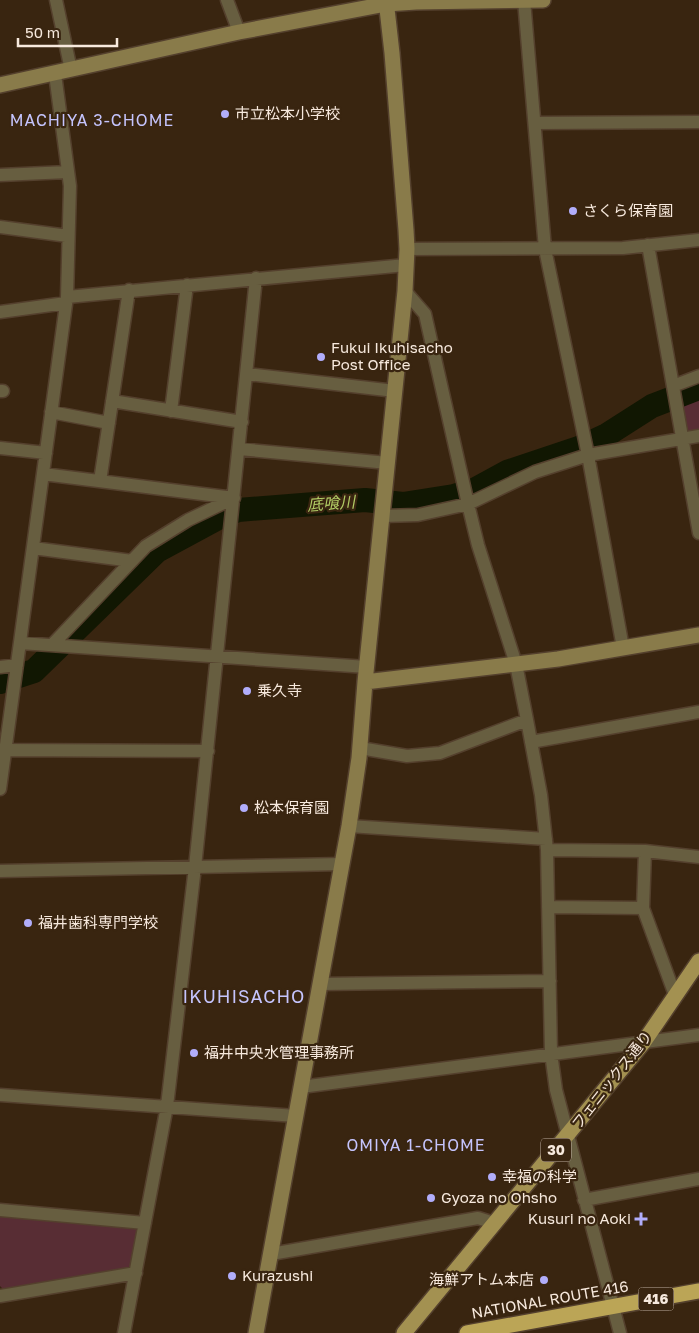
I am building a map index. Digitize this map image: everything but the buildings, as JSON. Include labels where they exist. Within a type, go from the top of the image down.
[{"type":"highway","name":"NATIONAL ROUTE 416","points":[[467,1333],[699,1291]]},
{"type":"main road","name":"フェニックス通り","points":[[404,1333],[643,1043],[699,960]]},
{"type":"street","points":[[56,0],[71,70]]},
{"type":"street","points":[[227,0],[239,32]]},
{"type":"street","points":[[524,0],[545,249],[584,437],[623,648]]},
{"type":"street","points":[[0,85],[239,32],[386,2],[543,0]]},
{"type":"street","points":[[256,1333],[350,826],[360,748],[405,291],[407,249],[392,53],[386,2]]},
{"type":"street","points":[[0,789],[3,750],[17,665],[66,300],[70,186],[55,74]]},
{"type":"street","points":[[535,123],[699,122]]},
{"type":"street","points":[[0,175],[68,172]]},
{"type":"street","points":[[0,227],[68,236]]},
{"type":"street","points":[[407,249],[622,248],[699,240]]},
{"type":"street","points":[[648,245],[699,531]]},
{"type":"street","points":[[0,312],[129,290],[406,265]]},
{"type":"street","points":[[124,1333],[167,1106],[208,751],[256,278]]},
{"type":"street","points":[[172,411],[187,285]]},
{"type":"street","points":[[100,481],[129,290]]},
{"type":"street","points":[[405,291],[426,314],[478,545],[516,664],[541,795],[546,845],[552,1053],[556,1090],[620,1333]]},
{"type":"street","points":[[247,374],[395,391]]},
{"type":"street","points":[[674,392],[699,376]]},
{"type":"street","points":[[112,401],[242,422]]},
{"type":"street","points":[[51,412],[109,423]]},
{"type":"street","points":[[382,516],[418,515],[587,453],[699,436]]},
{"type":"street","points":[[0,448],[46,453]]},
{"type":"street","points":[[239,449],[388,463]]},
{"type":"street","points":[[43,474],[234,498]]},
{"type":"street","points":[[52,645],[146,546],[188,520],[234,498]]},
{"type":"street","points":[[33,548],[132,561]]},
{"type":"street","points":[[20,643],[217,656],[366,674],[516,664],[558,659],[699,635]]},
{"type":"street","points":[[0,667],[17,665]]},
{"type":"street","points":[[531,742],[699,712]]},
{"type":"street","points":[[360,748],[407,756],[440,753],[527,720]]},
{"type":"street","points":[[3,750],[208,751]]},
{"type":"street","points":[[350,826],[546,845],[645,851],[699,857]]},
{"type":"street","points":[[645,851],[643,908],[675,995]]},
{"type":"street","points":[[0,871],[342,864]]},
{"type":"street","points":[[548,907],[643,908]]},
{"type":"street","points":[[320,984],[550,981]]},
{"type":"street","points":[[301,1087],[552,1053],[643,1043],[699,1034]]},
{"type":"street","points":[[0,1095],[296,1116]]},
{"type":"street","points":[[584,1200],[699,1179]]},
{"type":"street","points":[[0,1210],[145,1223]]},
{"type":"street","points":[[271,1254],[478,1218],[494,1223]]},
{"type":"street","points":[[0,1296],[136,1273]]},
{"type":"shaded area","points":[[699,388],[699,436],[683,439],[676,400]]},
{"type":"shaded area","points":[[0,1212],[142,1225],[134,1271],[6,1292],[0,1286]]},
{"type":"waterway","name":"底喰川","points":[[0,682],[34,671],[157,551],[220,517],[238,510],[365,500],[403,504],[454,496],[474,490],[507,472],[579,448],[605,436],[652,406],[699,388]]},
{"type":"place","name":"市立松本小学校","points":[[225,114]]},
{"type":"place","name":"さくら保育園","points":[[573,211]]},
{"type":"place","name":"Fukui Ikuhisacho Post Office","points":[[321,357]]},
{"type":"place","name":"乗久寺","points":[[247,691]]},
{"type":"place","name":"松本保育園","points":[[244,808]]},
{"type":"place","name":"福井歯科専門学校","points":[[28,923]]},
{"type":"place","name":"福井中央水管理事務所","points":[[194,1053]]},
{"type":"place","name":"幸福の科学","points":[[492,1177]]},
{"type":"place","name":"Gyoza no Ohsho","points":[[431,1198]]},
{"type":"place","name":"Kusuri no Aoki","points":[[641,1219]]},
{"type":"place","name":"Kurazushi","points":[[232,1276]]},
{"type":"place","name":"海鮮アトム本店","points":[[544,1280]]},
{"type":"district","name":"MACHIYA 3-CHOME","points":[[92,120]]},
{"type":"district","name":"IKUHISACHO","points":[[244,997]]},
{"type":"district","name":"OMIYA 1-CHOME","points":[[416,1145]]}]
